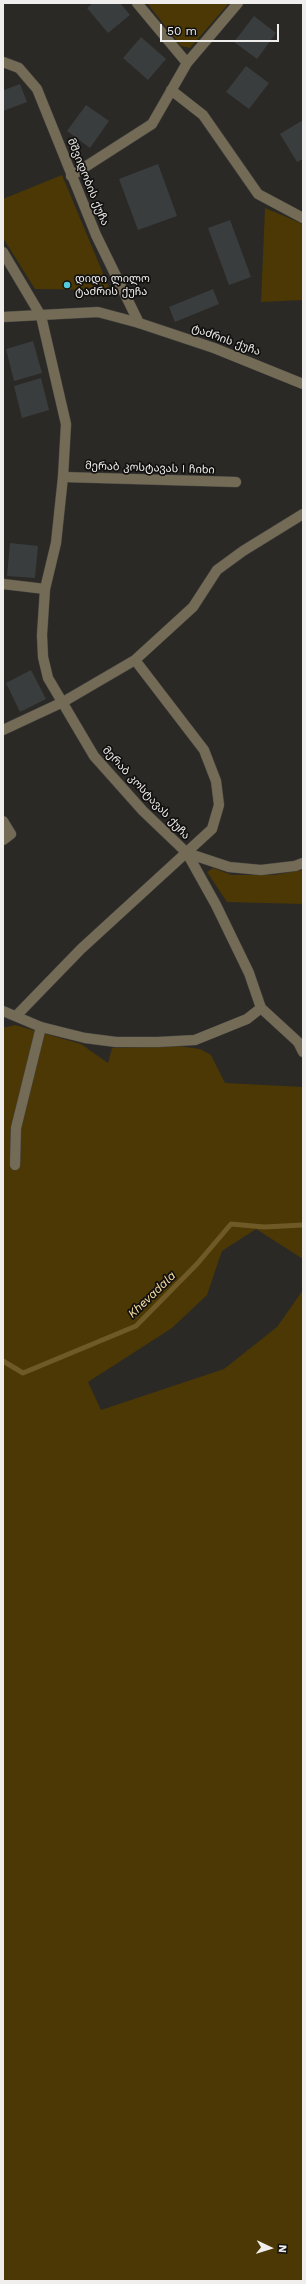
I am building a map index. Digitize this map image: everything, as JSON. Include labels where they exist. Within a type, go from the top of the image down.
[{"type":"street","points":[[137,3],[187,63]]},
{"type":"street","points":[[71,176],[152,124],[187,63],[238,3]]},
{"type":"street","name":"მშვიდობის ქუჩა","points":[[3,62],[19,68],[37,89],[96,235],[139,323]]},
{"type":"street","points":[[171,90],[203,115],[258,194],[303,218]]},
{"type":"street","name":"მერაბ კოსტავას ქუჩა","points":[[3,252],[41,316],[66,424],[63,477],[56,543],[45,589],[42,635],[43,656],[48,678],[94,756],[143,810],[187,853],[216,905],[246,966],[262,1008],[298,1042],[303,1052]]},
{"type":"street","name":"ტაძრის ქუჩა","points":[[3,317],[98,312],[139,323],[214,348],[303,384]]},
{"type":"street","name":"მერაბ კოსტავას I ჩიხი","points":[[63,477],[236,482]]},
{"type":"street","points":[[3,730],[63,702],[135,660],[193,607],[218,570],[243,551],[303,514]]},
{"type":"street","points":[[3,584],[45,589]]},
{"type":"street","points":[[16,1016],[81,949],[212,829],[219,805],[216,781],[204,750],[135,660]]},
{"type":"street","points":[[3,821],[11,834],[3,840]]},
{"type":"street","points":[[187,853],[235,868],[261,870],[294,866],[303,863]]},
{"type":"street","points":[[3,1011],[40,1027],[85,1038],[116,1042],[195,1040],[247,1019],[262,1008]]},
{"type":"street","points":[[15,1165],[16,1128],[40,1027]]},
{"type":"shaded area","points":[[147,3],[229,3],[190,48],[181,46]]},
{"type":"shaded area","points":[[62,175],[110,290],[35,289],[3,238],[3,199]]},
{"type":"shaded area","points":[[265,208],[303,224],[303,300],[261,302]]},
{"type":"shaded area","points":[[213,868],[232,875],[274,875],[303,870],[303,904],[227,902],[207,872]]},
{"type":"shaded area","points":[[15,1025],[81,1044],[108,1063],[112,1048],[178,1046],[200,1049],[211,1055],[225,1083],[303,1087],[303,1259],[256,1229],[222,1251],[207,1295],[172,1328],[88,1382],[101,1410],[224,1369],[277,1327],[303,1290],[303,2281],[3,2281],[3,1028]]},
{"type":"building","points":[[93,3],[120,3],[130,15],[108,33],[87,8]]},
{"type":"building","points":[[254,16],[276,33],[257,59],[234,42]]},
{"type":"building","points":[[141,37],[166,59],[148,80],[123,58]]},
{"type":"building","points":[[246,66],[269,83],[249,109],[226,92]]},
{"type":"building","points":[[20,84],[27,102],[3,111],[3,87],[4,90]]},
{"type":"building","points":[[86,105],[109,121],[90,148],[67,131]]},
{"type":"building","points":[[303,120],[303,159],[297,162],[280,134]]},
{"type":"building","points":[[158,164],[177,216],[138,230],[119,179]]},
{"type":"building","points":[[230,220],[251,277],[229,285],[208,228]]},
{"type":"building","points":[[213,289],[219,304],[175,322],[169,307]]},
{"type":"building","points":[[33,341],[42,373],[14,381],[6,349]]},
{"type":"building","points":[[41,378],[49,410],[22,418],[14,386]]},
{"type":"building","points":[[10,543],[38,546],[35,578],[7,576]]},
{"type":"building","points":[[31,670],[46,699],[20,712],[6,683]]},
{"type":"waterway","name":"Khevadala","points":[[3,1361],[23,1373],[136,1326],[197,1264],[231,1224],[264,1227],[303,1225]]},
{"type":"place","name":"დიდი ლილო ტაძრის ქუჩა","points":[[67,285]]}]
